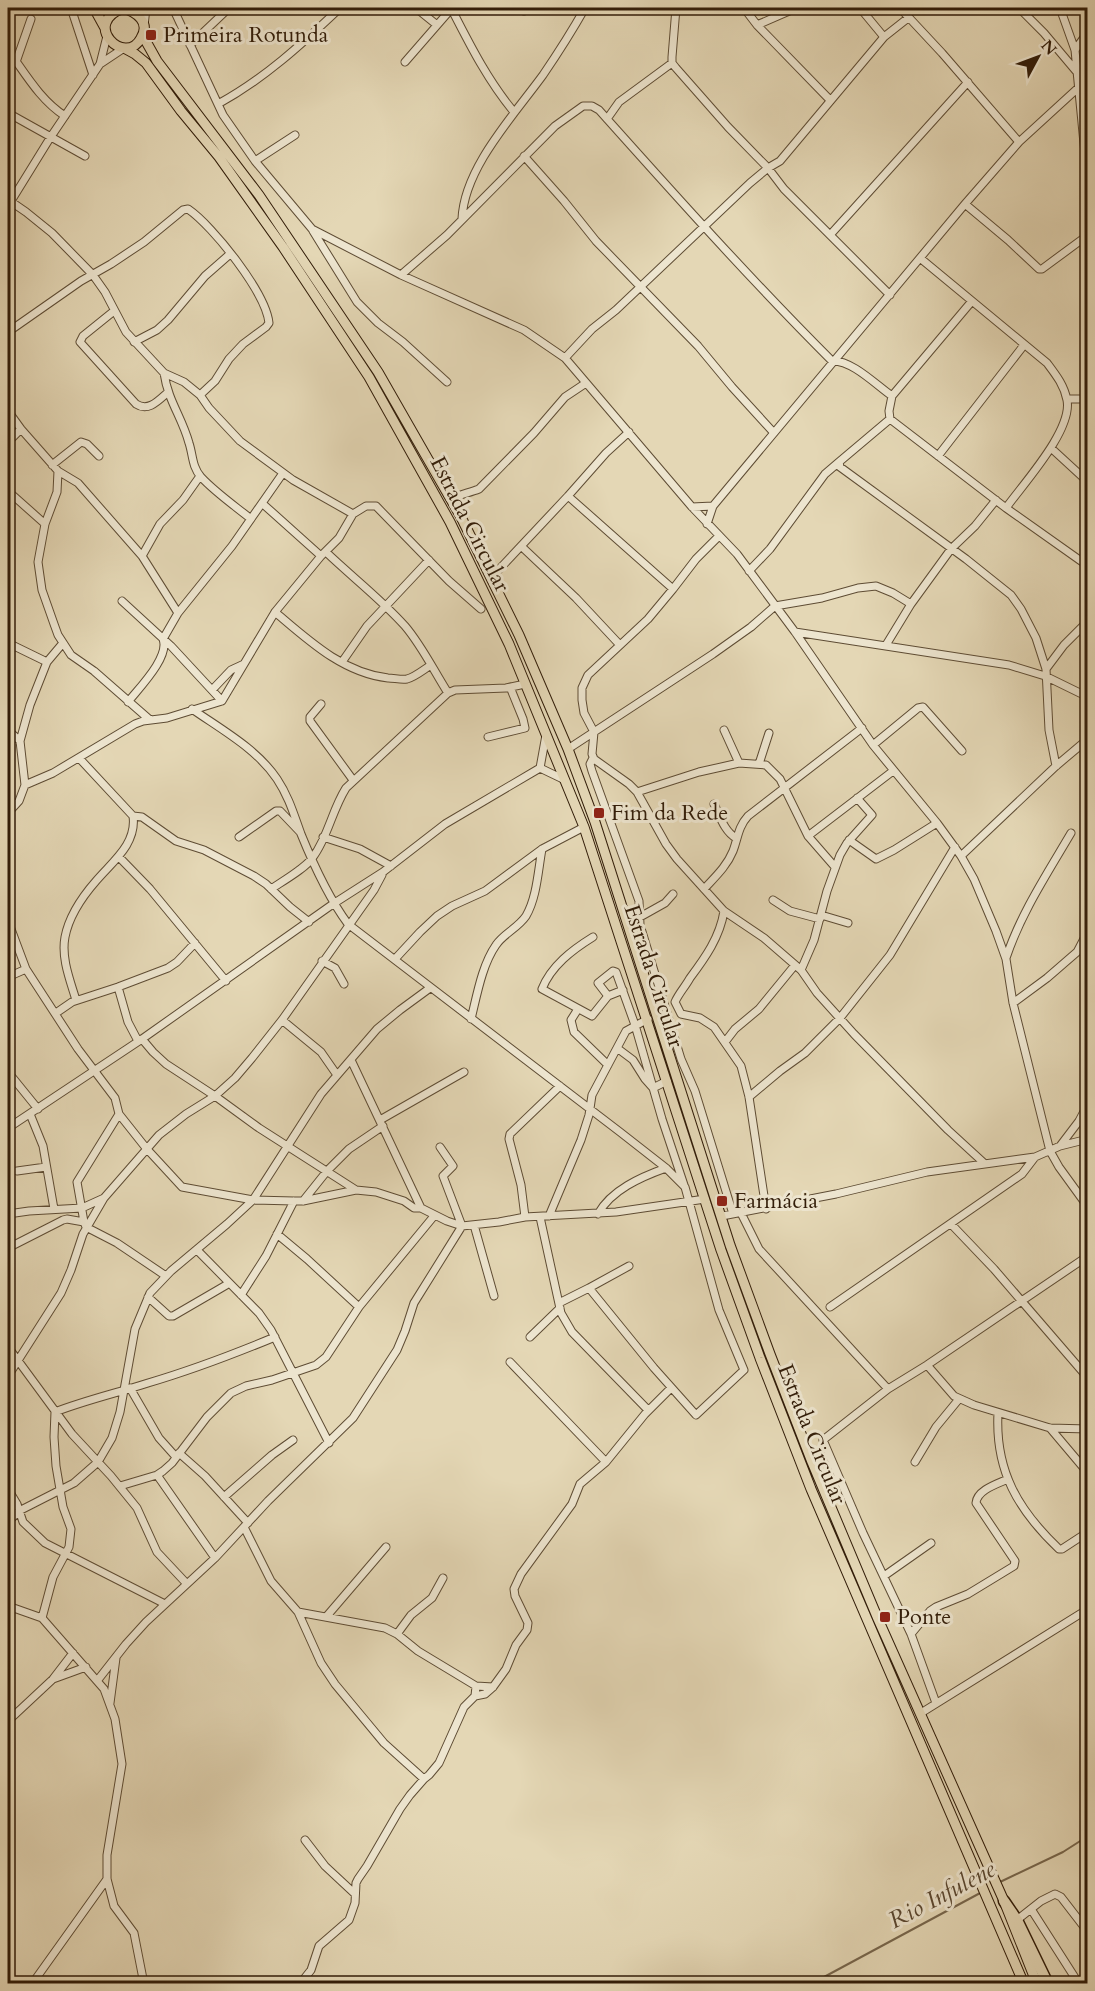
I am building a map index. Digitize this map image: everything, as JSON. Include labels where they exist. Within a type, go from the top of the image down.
[{"type":"highway","points":[[1001,1896],[1017,1920],[1048,1983]]},
{"type":"main road","points":[[94,8],[106,32],[114,45],[124,48],[137,43],[143,33],[143,23],[136,13],[124,8],[109,17],[106,32]]},
{"type":"main road","name":"Estrada Circular","points":[[143,33],[157,61],[265,204],[378,372],[451,499],[519,635],[568,749],[595,822],[661,1009],[695,1132],[730,1245],[812,1462],[1037,1983]]},
{"type":"main road","name":"Estrada Circular","points":[[124,48],[146,63],[219,157],[283,247],[369,377],[450,522],[509,644],[584,827],[705,1199],[760,1358],[811,1489],[1024,1983]]},
{"type":"street","points":[[71,8],[93,75]]},
{"type":"street","points":[[143,33],[146,8]]},
{"type":"street","points":[[173,8],[224,115],[255,161],[312,229],[357,302],[447,382]]},
{"type":"street","points":[[190,45],[229,8]]},
{"type":"street","points":[[218,104],[237,94],[286,59],[339,8]]},
{"type":"street","points":[[416,8],[437,25]]},
{"type":"street","points":[[405,62],[452,8],[497,92],[514,112]]},
{"type":"street","points":[[462,219],[466,198],[481,160],[542,76],[583,11],[575,8]]},
{"type":"street","points":[[676,8],[672,63],[728,127],[768,168],[784,189],[890,295]]},
{"type":"street","points":[[744,8],[757,25],[830,100]]},
{"type":"street","points":[[757,25],[796,8]]},
{"type":"street","points":[[860,8],[884,37]]},
{"type":"street","points":[[900,8],[1019,142]]},
{"type":"street","points":[[1019,8],[1076,71]]},
{"type":"street","points":[[1060,8],[1075,50],[1088,185]]},
{"type":"street","points":[[565,358],[589,332],[616,310],[703,227],[768,168],[780,161],[884,37],[908,18]]},
{"type":"street","points":[[16,62],[31,19]]},
{"type":"street","points":[[106,32],[100,64],[9,204],[27,212],[52,233],[93,275],[105,292],[126,333],[164,373],[184,382],[200,395],[240,441],[317,495],[353,514]]},
{"type":"street","points":[[1075,50],[1088,32]]},
{"type":"street","points":[[100,64],[124,48]]},
{"type":"street","points":[[8,50],[44,100],[65,116]]},
{"type":"street","points":[[607,119],[619,102],[672,63]]},
{"type":"street","points":[[830,235],[968,82]]},
{"type":"street","points":[[707,524],[713,506],[965,204],[1019,142],[1078,88],[1088,85]]},
{"type":"street","points":[[401,275],[447,235],[555,126],[583,106],[592,106],[599,110],[703,227],[832,361]]},
{"type":"street","points":[[8,113],[85,156]]},
{"type":"street","points":[[255,161],[295,135]]},
{"type":"street","points":[[524,156],[596,241],[698,346],[774,433]]},
{"type":"street","points":[[965,204],[1039,269],[1088,235]]},
{"type":"street","points":[[8,332],[144,242],[183,210],[188,209],[213,233],[257,291],[267,309],[269,323],[243,344],[229,359],[215,381],[200,395]]},
{"type":"street","points":[[312,229],[401,275],[524,330],[565,358],[692,507],[737,554],[795,632],[873,745],[938,823],[961,856],[992,921],[1006,959],[1013,1003],[1050,1151],[1088,1207]]},
{"type":"street","points":[[134,342],[157,330],[168,320],[205,276],[230,254]]},
{"type":"street","points":[[920,258],[1047,363],[1061,381],[1067,399],[1061,430],[1051,448],[1006,508]]},
{"type":"street","points":[[972,301],[892,396],[890,419],[1006,508],[1088,566]]},
{"type":"street","points":[[114,311],[83,336],[80,342],[141,407],[150,406],[167,393]]},
{"type":"street","points":[[938,456],[1024,345]]},
{"type":"street","points":[[832,361],[837,360],[850,366],[892,396]]},
{"type":"street","points":[[164,373],[167,393],[180,418],[190,444],[192,461],[200,476],[251,519]]},
{"type":"street","points":[[451,499],[479,489],[534,433],[565,397],[586,383]]},
{"type":"street","points":[[1067,399],[1088,399]]},
{"type":"street","points":[[8,411],[52,465],[78,483],[142,556],[178,613]]},
{"type":"street","points":[[749,570],[770,549],[825,474],[890,419]]},
{"type":"street","points":[[8,442],[21,429]]},
{"type":"street","points":[[491,578],[606,453],[629,432]]},
{"type":"street","points":[[52,465],[81,442],[87,444],[99,456]]},
{"type":"street","points":[[1051,448],[1088,482]]},
{"type":"street","points":[[839,462],[840,467],[1011,595],[1021,609],[1036,638],[1045,673],[1049,730],[1056,766]]},
{"type":"street","points":[[58,471],[57,492],[45,524],[38,562],[39,578],[54,624],[72,655],[150,720]]},
{"type":"street","points":[[128,702],[160,659],[165,644],[163,639],[178,613],[232,546],[283,473]]},
{"type":"street","points":[[142,556],[160,524],[183,500],[200,476]]},
{"type":"street","points":[[8,491],[45,524]]},
{"type":"street","points":[[568,496],[673,589]]},
{"type":"street","points":[[886,645],[911,604],[951,549],[975,526],[996,500]]},
{"type":"street","points":[[263,504],[385,606],[416,639],[448,693]]},
{"type":"street","points":[[25,785],[53,773],[135,724],[167,718],[222,701],[274,612],[339,538],[353,514],[366,506],[376,506],[458,589],[481,609]]},
{"type":"street","points":[[692,507],[713,506]]},
{"type":"street","points":[[719,536],[696,559],[648,618],[588,675],[582,688],[584,712],[594,732],[593,758],[590,764],[639,901],[640,925],[661,1009],[695,1091],[737,1213],[759,1249],[888,1389]]},
{"type":"street","points":[[521,546],[576,598],[619,644]]},
{"type":"street","points":[[342,662],[367,626],[429,560]]},
{"type":"street","points":[[568,749],[751,627],[775,606],[876,586],[893,592],[911,604]]},
{"type":"street","points":[[122,601],[163,639],[222,701]]},
{"type":"street","points":[[274,612],[309,640],[355,670],[403,679],[414,676],[431,665]]},
{"type":"street","points":[[1045,673],[1064,645],[1088,621]]},
{"type":"street","points":[[795,632],[1009,665],[1045,673],[1088,697]]},
{"type":"street","points":[[8,643],[47,662]]},
{"type":"street","points":[[8,813],[19,801],[25,785],[20,741],[30,705],[47,662],[63,643]]},
{"type":"street","points":[[212,690],[231,670],[244,664]]},
{"type":"street","points":[[271,889],[312,860],[339,798],[353,780],[448,693],[455,690],[525,684]]},
{"type":"street","points":[[488,736],[525,728],[510,687]]},
{"type":"street","points":[[321,704],[310,717],[310,721],[353,780]]},
{"type":"street","points":[[873,745],[922,707],[926,708],[962,751]]},
{"type":"street","points":[[192,709],[243,745],[265,764],[277,779],[292,806],[301,834],[333,904],[348,924],[666,1168],[685,1187]]},
{"type":"street","points":[[704,889],[727,862],[738,830],[748,816],[862,728]]},
{"type":"street","points":[[8,730],[20,741]]},
{"type":"street","points":[[724,730],[739,763]]},
{"type":"street","points":[[540,768],[546,733]]},
{"type":"street","points":[[759,764],[769,733]]},
{"type":"street","points":[[961,856],[1056,766],[1088,739]]},
{"type":"street","points":[[79,758],[134,816],[142,817],[176,841],[204,850],[254,876],[309,922]]},
{"type":"street","points":[[593,758],[637,792],[666,844],[724,911],[764,938],[798,968],[840,1018],[984,1163]]},
{"type":"street","points":[[637,792],[699,772],[739,763],[766,765],[785,787],[808,836],[835,867]]},
{"type":"street","points":[[540,768],[566,780]]},
{"type":"street","points":[[8,1128],[383,872],[444,824],[540,768]]},
{"type":"street","points":[[808,836],[893,771]]},
{"type":"street","points":[[725,1042],[735,1029],[759,1009],[798,968],[814,940],[835,867],[849,840],[872,814],[857,798]]},
{"type":"street","points":[[714,804],[724,825],[736,838]]},
{"type":"street","points":[[239,837],[276,811],[280,811],[301,834]]},
{"type":"street","points":[[76,1000],[65,959],[64,939],[68,922],[86,892],[119,857],[131,836],[134,816]]},
{"type":"street","points":[[849,840],[876,859],[938,823]]},
{"type":"street","points":[[395,959],[437,916],[452,906],[485,891],[542,849],[584,827]]},
{"type":"street","points":[[1006,959],[1023,915],[1071,833]]},
{"type":"street","points":[[323,837],[360,849],[391,866]]},
{"type":"street","points":[[749,1096],[805,1053],[840,1018],[890,955],[955,847]]},
{"type":"street","points":[[471,1019],[481,981],[496,944],[513,931],[525,917],[532,902],[542,849]]},
{"type":"street","points":[[119,857],[150,889],[226,981]]},
{"type":"street","points":[[8,1376],[17,1358],[61,1293],[85,1224],[104,1198],[146,1148],[171,1124],[215,1096],[235,1078],[282,1020],[374,890],[383,872]]},
{"type":"street","points":[[640,917],[665,903],[673,894]]},
{"type":"street","points":[[773,900],[790,911],[848,923]]},
{"type":"street","points":[[681,1014],[675,1002],[677,996],[704,960],[720,928],[724,911]]},
{"type":"street","points":[[8,921],[26,969],[93,1070],[115,1098],[119,1114],[182,1187],[253,1200],[303,1201],[356,1190],[376,1192],[404,1201],[414,1208],[421,1208],[434,1216],[462,1226],[525,1217],[598,1214],[705,1199]]},
{"type":"street","points":[[1013,1003],[1077,952],[1088,931]]},
{"type":"street","points":[[593,937],[563,958],[542,989],[592,1016],[608,996],[623,990]]},
{"type":"street","points":[[56,1013],[76,1000],[168,968],[195,944]]},
{"type":"street","points":[[322,961],[335,968],[344,984]]},
{"type":"street","points":[[8,977],[26,969]]},
{"type":"street","points":[[589,1288],[696,1415],[744,1370],[719,1310],[685,1187],[635,1025],[618,975],[613,971],[598,983],[608,996]]},
{"type":"street","points":[[118,987],[129,1022],[140,1040],[166,1064],[286,1146],[356,1190]]},
{"type":"street","points":[[8,1522],[19,1511],[74,1483],[98,1462],[112,1438],[128,1389],[132,1341],[148,1297],[166,1276],[253,1200],[321,1094],[377,1029],[430,988]]},
{"type":"street","points":[[578,1009],[571,1020],[574,1032],[608,1065]]},
{"type":"street","points":[[661,1009],[700,1018],[714,1027],[741,1066],[749,1096],[766,1209]]},
{"type":"street","points":[[549,1216],[581,1140],[592,1095],[626,1031],[648,1019]]},
{"type":"street","points":[[282,1020],[321,1052],[337,1075]]},
{"type":"street","points":[[617,1048],[633,1060],[653,1088]]},
{"type":"street","points":[[351,1059],[421,1208]]},
{"type":"street","points":[[8,1072],[38,1108]]},
{"type":"street","points":[[303,1201],[348,1149],[381,1123],[464,1072]]},
{"type":"street","points":[[653,1088],[668,1081]]},
{"type":"street","points":[[525,1217],[510,1134],[560,1086]]},
{"type":"street","points":[[1060,1146],[1079,1121],[1088,1104]]},
{"type":"street","points":[[30,1114],[40,1139],[54,1209]]},
{"type":"street","points":[[85,1224],[76,1182],[119,1114]]},
{"type":"street","points":[[695,1132],[706,1127]]},
{"type":"street","points":[[722,1216],[836,1194],[927,1172],[1035,1158],[1060,1146],[1088,1139]]},
{"type":"street","points":[[440,1147],[453,1166],[443,1176],[462,1226]]},
{"type":"street","points":[[830,1307],[1022,1174],[1035,1158]]},
{"type":"street","points":[[17,1171],[46,1167]]},
{"type":"street","points":[[598,1214],[603,1204],[613,1196],[645,1176],[666,1168]]},
{"type":"street","points":[[8,1214],[82,1208],[104,1198]]},
{"type":"street","points":[[241,1295],[266,1256],[294,1201]]},
{"type":"street","points":[[120,1486],[156,1475],[167,1468],[207,1417],[231,1392],[316,1365],[326,1358],[359,1307],[434,1216]]},
{"type":"street","points":[[540,1216],[564,1321],[648,1410]]},
{"type":"street","points":[[8,1248],[67,1219],[85,1224],[166,1276]]},
{"type":"street","points":[[951,1224],[994,1269],[1088,1378]]},
{"type":"street","points":[[474,1225],[494,1296]]},
{"type":"street","points":[[97,1681],[126,1644],[215,1558],[268,1501],[329,1443],[360,1408],[397,1350],[414,1303],[462,1226]]},
{"type":"street","points":[[277,1234],[359,1307]]},
{"type":"street","points":[[196,1250],[259,1313],[275,1337],[329,1443]]},
{"type":"street","points":[[936,1703],[911,1634],[863,1533],[823,1440],[888,1389],[1088,1256]]},
{"type":"street","points":[[530,1337],[559,1305],[629,1266]]},
{"type":"street","points":[[148,1297],[169,1316],[228,1284]]},
{"type":"street","points":[[55,1412],[228,1357],[275,1337]]},
{"type":"street","points":[[8,1347],[55,1412],[140,1512],[157,1552],[188,1584]]},
{"type":"street","points":[[510,1362],[606,1462]]},
{"type":"street","points":[[927,1365],[944,1386],[959,1399],[1050,1428],[1088,1429]]},
{"type":"street","points":[[475,1696],[485,1694],[494,1687],[506,1668],[513,1650],[529,1626],[514,1589],[521,1574],[572,1504],[580,1484],[606,1462],[648,1410],[671,1388]]},
{"type":"street","points":[[128,1389],[159,1438],[224,1497],[246,1525],[272,1581],[298,1612],[321,1663],[335,1684],[384,1743],[423,1779]]},
{"type":"street","points":[[915,1462],[936,1427],[959,1399]]},
{"type":"street","points":[[42,1618],[53,1577],[69,1547],[71,1528],[63,1507],[60,1490],[54,1437],[55,1412]]},
{"type":"street","points":[[998,1413],[997,1431],[1000,1451],[1008,1479],[1020,1504],[1059,1549],[1088,1532]]},
{"type":"street","points":[[1050,1428],[1088,1473]]},
{"type":"street","points":[[224,1497],[272,1455],[293,1440]]},
{"type":"street","points":[[156,1475],[215,1558]]},
{"type":"street","points":[[911,1634],[930,1611],[969,1594],[1014,1566],[1015,1561],[976,1503],[980,1493],[1008,1479]]},
{"type":"street","points":[[8,1489],[23,1522],[45,1543],[165,1604]]},
{"type":"street","points":[[884,1576],[931,1543]]},
{"type":"street","points":[[326,1617],[386,1547]]},
{"type":"street","points":[[397,1634],[411,1615],[432,1598],[443,1578]]},
{"type":"street","points":[[8,1606],[42,1618],[104,1689],[110,1703],[115,1719],[122,1764],[107,1855],[107,1879],[114,1906],[134,1933],[144,1983]]},
{"type":"street","points":[[921,1713],[1088,1609]]},
{"type":"street","points":[[298,1612],[385,1629],[397,1634],[418,1651],[476,1686],[494,1687]]},
{"type":"street","points":[[8,1721],[54,1679],[73,1653]]},
{"type":"street","points":[[110,1703],[116,1658]]},
{"type":"street","points":[[54,1679],[86,1668]]},
{"type":"street","points":[[300,1983],[311,1970],[319,1946],[349,1920],[353,1911],[356,1881],[400,1809],[438,1763],[460,1714],[475,1696],[476,1686]]},
{"type":"street","points":[[305,1840],[325,1866],[355,1894]]},
{"type":"street","points":[[32,1983],[107,1879]]},
{"type":"street","points":[[1017,1920],[1052,1894],[1057,1895],[1086,1928]]},
{"type":"street","points":[[1031,1909],[1079,1983]]},
{"type":"waterway","name":"Rio Infulene","points":[[1000,1882],[1063,1852],[1088,1836]]},
{"type":"waterway","name":"Rio Infulene","points":[[811,1984],[982,1892]]},
{"type":"place","name":"Primeira Rotunda","points":[[151,35]]},
{"type":"place","name":"Fim da Rede","points":[[599,813]]},
{"type":"place","name":"Farmácia","points":[[722,1201]]},
{"type":"place","name":"Ponte","points":[[885,1617]]}]
